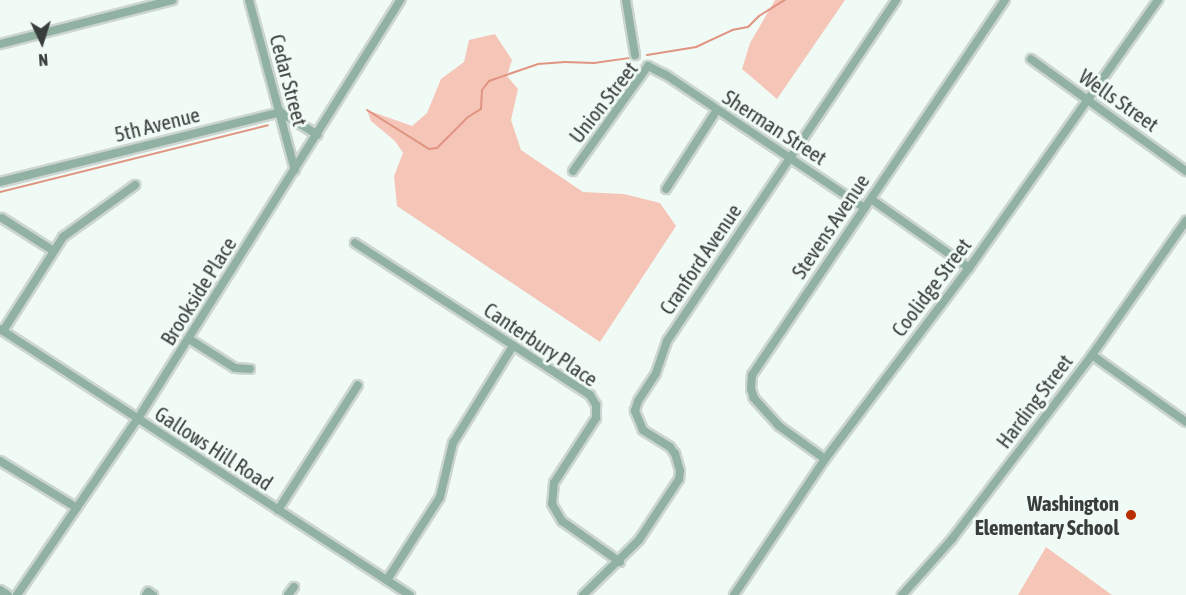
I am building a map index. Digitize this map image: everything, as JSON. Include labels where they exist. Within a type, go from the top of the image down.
[{"type":"street","points":[[0,44],[172,0]]},
{"type":"street","name":"Cedar Street","points":[[249,0],[295,170]]},
{"type":"street","name":"Brookside Place","points":[[17,595],[137,420],[318,135],[400,0]]},
{"type":"street","name":"Union Street","points":[[626,0],[635,54]]},
{"type":"street","name":"Cranford Avenue","points":[[620,562],[639,540],[675,489],[680,471],[675,454],[670,447],[648,434],[638,423],[635,411],[638,401],[656,373],[667,341],[896,0]]},
{"type":"street","name":"Stevens Avenue","points":[[825,459],[779,426],[754,398],[750,380],[756,367],[1005,0]]},
{"type":"street","name":"Coolidge Street","points":[[734,595],[825,459],[969,268],[1158,0]]},
{"type":"street","name":"Wells Street","points":[[1031,58],[1186,171]]},
{"type":"street","name":"Union Street","points":[[573,171],[648,66],[666,75]]},
{"type":"street","name":"Sherman Street","points":[[666,75],[865,208]]},
{"type":"street","points":[[666,189],[717,111]]},
{"type":"street","points":[[280,112],[318,135]]},
{"type":"street","name":"5th Avenue","points":[[0,182],[280,112]]},
{"type":"street","points":[[1,330],[52,250],[76,225],[135,185]]},
{"type":"street","points":[[871,199],[969,268]]},
{"type":"street","points":[[2,218],[52,250]]},
{"type":"street","name":"Harding Street","points":[[902,595],[952,538],[1092,355],[1186,221]]},
{"type":"street","name":"Canterbury Place","points":[[355,243],[594,401],[596,418],[554,483],[552,504],[562,521],[620,562]]},
{"type":"street","name":"Gallows Hill Road","points":[[1,330],[410,595]]},
{"type":"street","points":[[189,339],[235,368],[250,369]]},
{"type":"street","points":[[387,580],[440,497],[453,443],[513,346]]},
{"type":"street","points":[[1092,355],[1186,422]]},
{"type":"street","points":[[278,510],[358,385]]},
{"type":"street","points":[[0,461],[77,508]]},
{"type":"street","points":[[583,595],[620,562]]},
{"type":"street","points":[[288,595],[294,587]]},
{"type":"street","points":[[0,590],[8,595]]},
{"type":"shaded area","points":[[775,0],[845,0],[777,99],[742,69],[750,43]]},
{"type":"shaded area","points":[[495,34],[512,60],[507,76],[518,89],[511,120],[521,150],[583,192],[624,194],[660,203],[676,226],[600,342],[397,206],[394,176],[403,153],[395,141],[371,121],[367,110],[412,126],[427,113],[441,79],[464,62],[469,40]]},
{"type":"shaded area","points":[[1046,547],[1112,595],[1018,595]]},
{"type":"waterway","points":[[647,55],[696,47],[732,30],[748,27],[759,16],[785,0]]},
{"type":"waterway","points":[[367,110],[429,149],[437,148],[468,117],[481,109],[482,90],[489,81],[538,64],[594,63],[629,58]]},
{"type":"waterway","points":[[0,192],[268,125]]},
{"type":"place","name":"Washington Elementary School","points":[[1131,515]]}]
